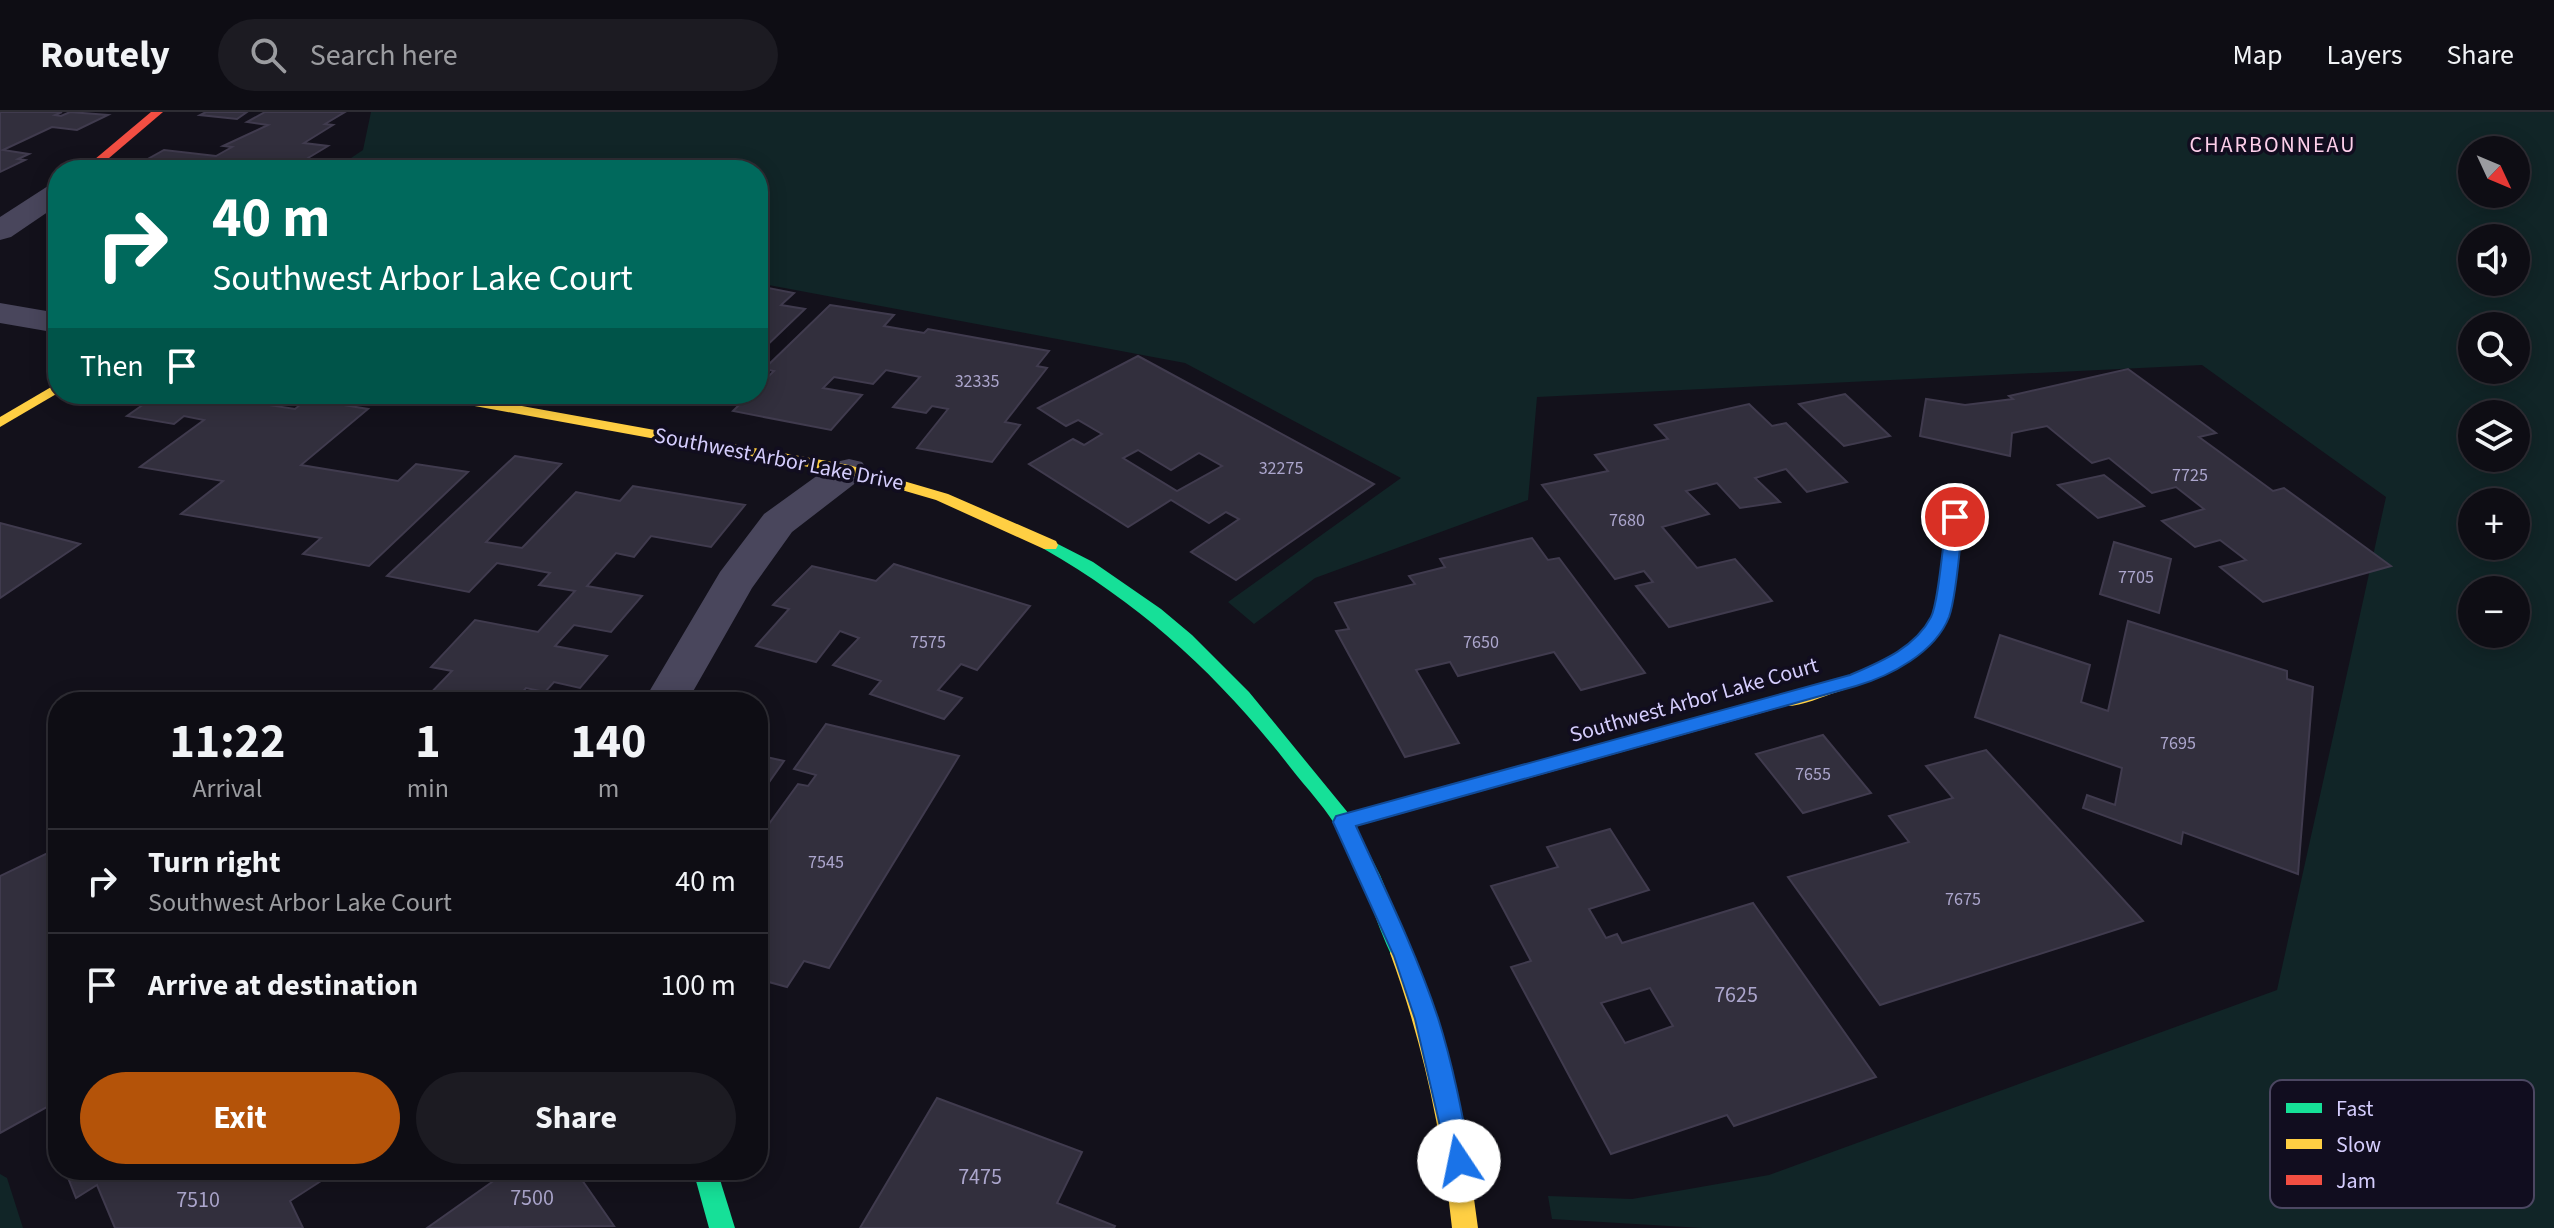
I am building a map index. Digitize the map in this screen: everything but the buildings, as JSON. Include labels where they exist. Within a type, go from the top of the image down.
[{"type":"street","points":[[100,160],[158,112]]},
{"type":"street","points":[[0,231],[48,199]]},
{"type":"street","points":[[0,313],[48,321]]},
{"type":"street","points":[[0,423],[48,393]]},
{"type":"street","name":"Southwest Arbor Lake Drive","points":[[486,404],[849,470],[910,484],[1012,524],[1104,576],[1192,642],[1232,681],[1343,822],[1405,956],[1427,1019],[1445,1086],[1459,1161],[1465,1228]]},
{"type":"street","points":[[671,692],[735,582],[778,523],[849,470]]},
{"type":"street","name":"Southwest Arbor Lake Court","points":[[1343,822],[1856,680],[1893,663],[1921,643],[1940,617],[1955,517]]},
{"type":"street","points":[[708,1180],[722,1228]]},
{"type":"green space","points":[[371,112],[2554,112],[2554,1228],[1702,1228],[1552,1219],[1548,1196],[1632,1199],[1769,1175],[2277,990],[2386,497],[2202,365],[1537,397],[1528,500],[1315,578],[1254,624],[1228,602],[1401,478],[1185,363],[768,285],[768,160],[348,160],[363,150]]},
{"type":"green space","points":[[0,1174],[7,1178],[23,1228],[0,1228]]},
{"type":"traffic: fast","points":[[1050,545],[1087,566],[1155,613],[1243,696],[1330,802],[1348,829],[1401,953]]},
{"type":"traffic: fast","points":[[708,1180],[722,1228]]},
{"type":"traffic: slow","points":[[0,423],[48,393]]},
{"type":"traffic: slow","points":[[486,404],[849,470],[942,497],[1050,545]]},
{"type":"traffic: slow","points":[[1784,700],[1874,673],[1915,649],[1930,633],[1941,614],[1947,591],[1955,517]]},
{"type":"traffic: slow","points":[[1401,953],[1424,1020],[1442,1088],[1456,1157],[1465,1228]]},
{"type":"traffic: jam","points":[[100,160],[158,112]]},
{"type":"traffic: jam","points":[[1343,822],[1784,700]]},
{"type":"district","name":"CHARBONNEAU","points":[[2273,145]]},
{"type":"route","points":[[1459,1161],[1445,1086],[1427,1019],[1405,956],[1343,822],[1856,680],[1893,663],[1921,643],[1940,617],[1955,517]]}]
